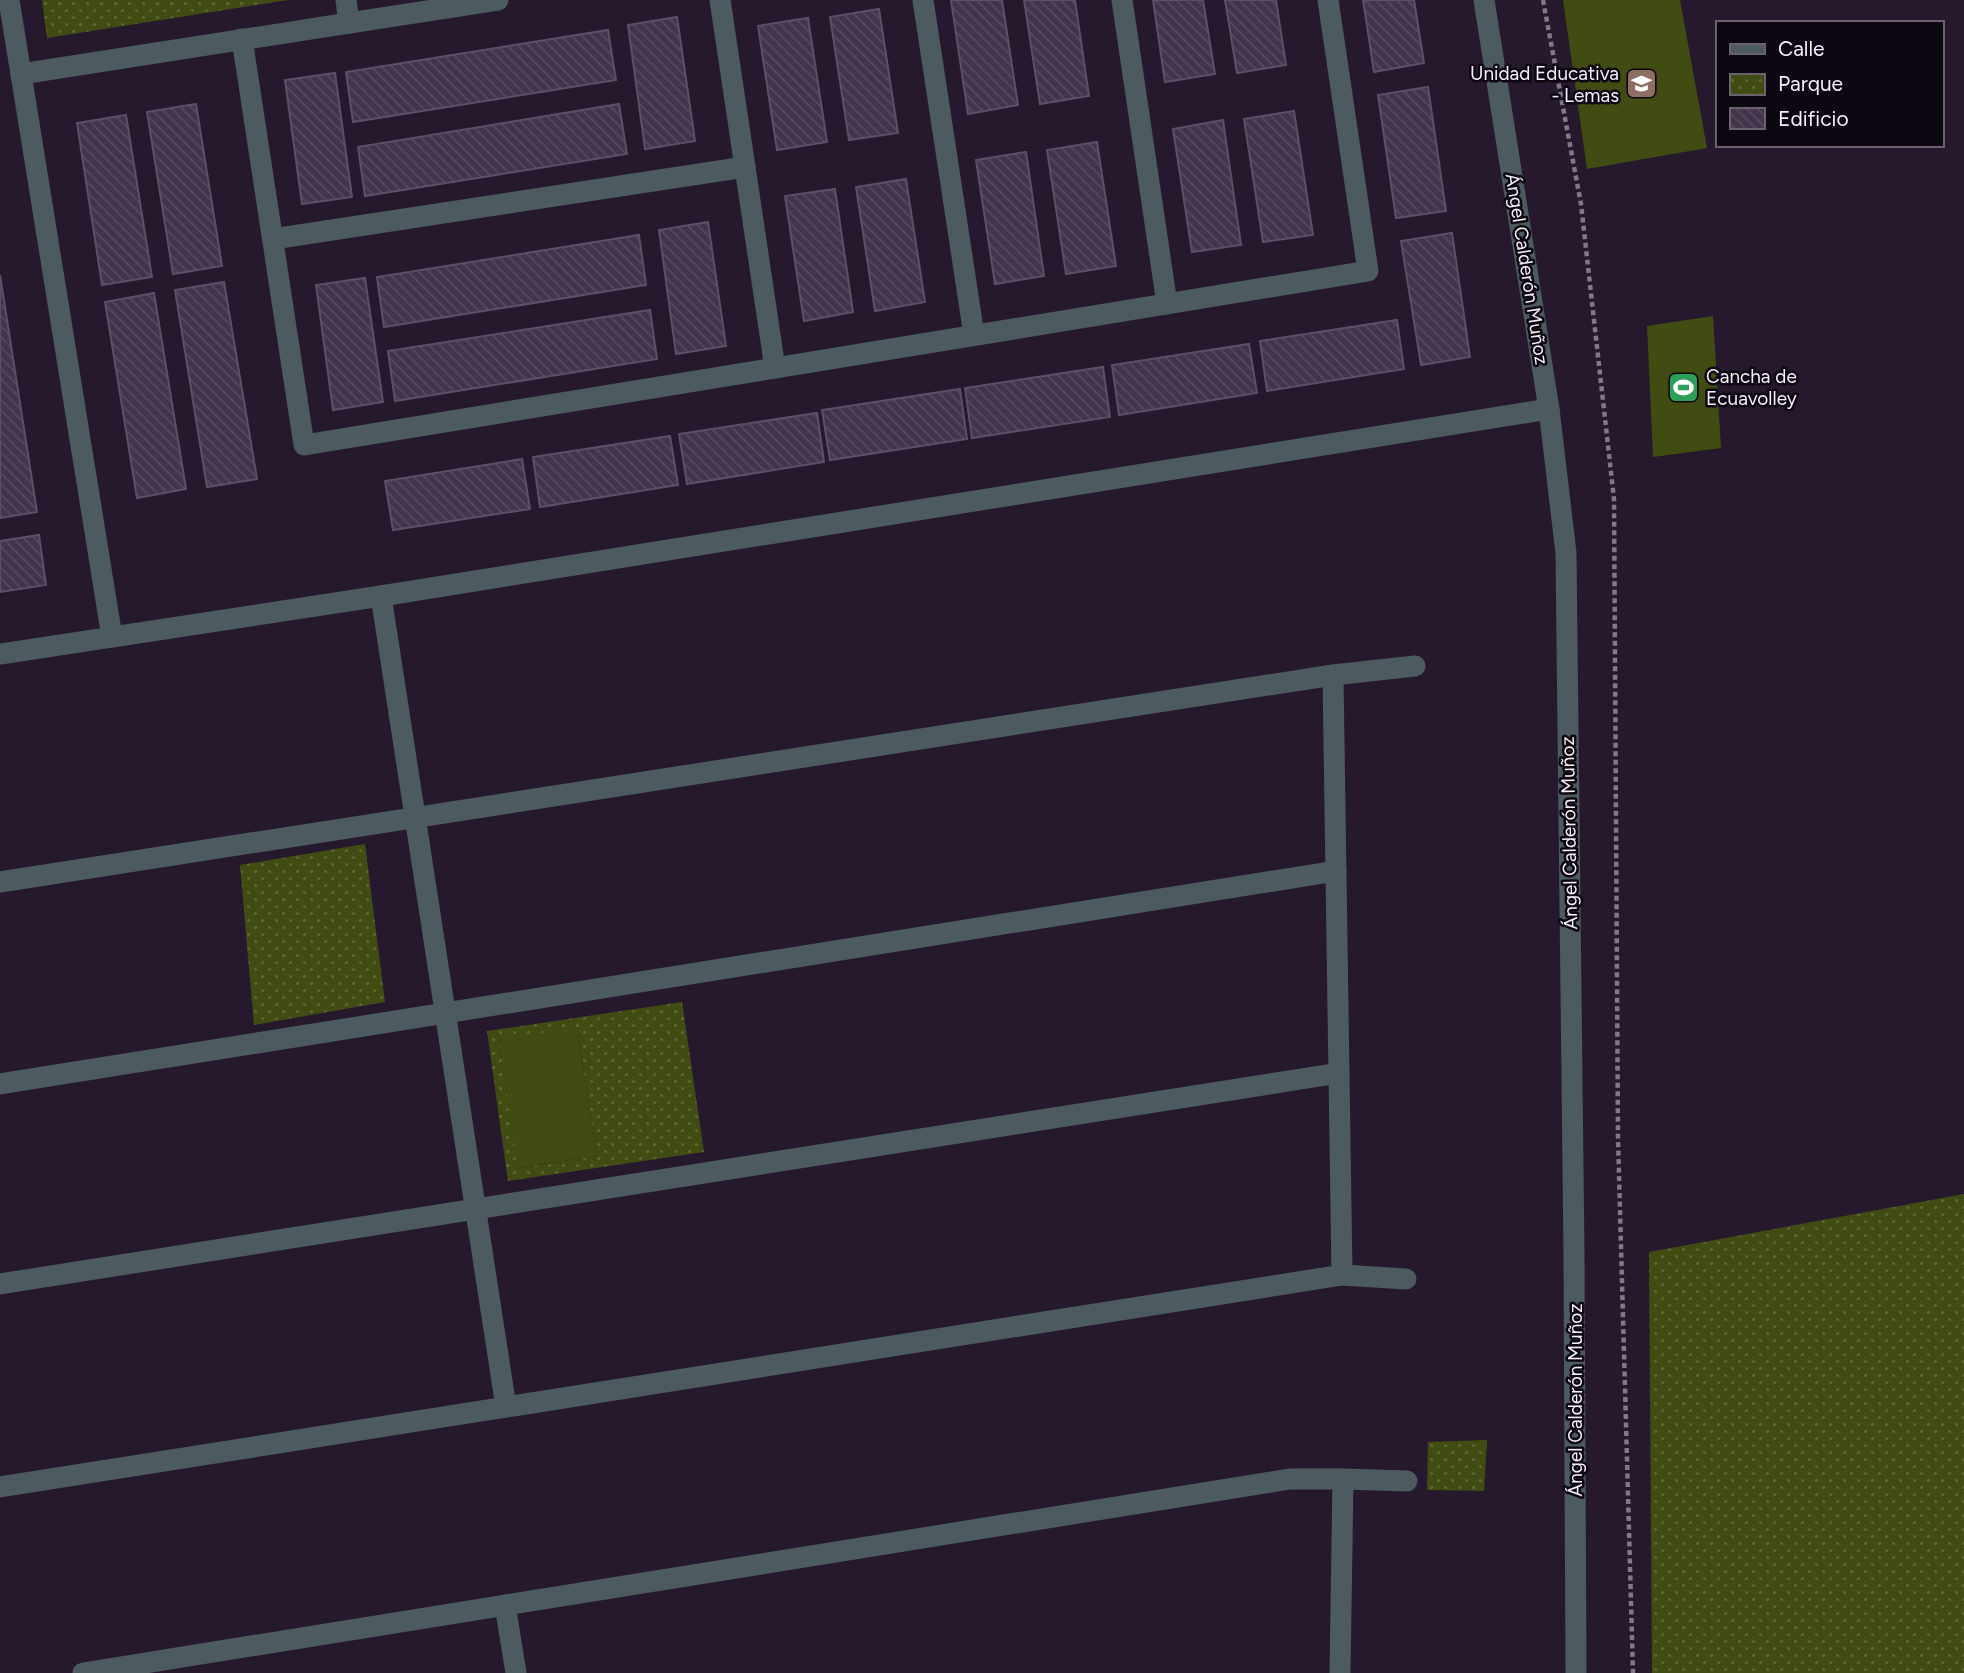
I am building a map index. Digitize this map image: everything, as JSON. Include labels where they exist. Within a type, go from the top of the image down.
[{"type":"street","points":[[9,0],[112,637]]},
{"type":"street","points":[[346,0],[349,23]]},
{"type":"street","points":[[21,74],[498,0]]},
{"type":"street","points":[[720,0],[775,368]]},
{"type":"street","points":[[923,0],[974,335]]},
{"type":"street","points":[[1122,0],[1167,304]]},
{"type":"street","points":[[242,39],[304,445],[1368,271],[1328,0]]},
{"type":"street","name":"Ángel Calderón Muñoz","points":[[1484,0],[1549,409],[1566,552],[1576,1673]]},
{"type":"street","points":[[272,239],[745,167]]},
{"type":"street","points":[[0,654],[381,596],[1549,409]]},
{"type":"street","points":[[381,596],[506,1407]]},
{"type":"street","points":[[0,882],[1333,675],[1415,666]]},
{"type":"street","points":[[1333,675],[1342,1275]]},
{"type":"street","points":[[0,1084],[1336,871]]},
{"type":"street","points":[[0,1284],[1339,1073]]},
{"type":"street","points":[[0,1487],[1342,1275],[1406,1279]]},
{"type":"street","points":[[83,1673],[1290,1479],[1407,1481]]},
{"type":"street","points":[[1340,1673],[1343,1479]]},
{"type":"street","points":[[505,1605],[516,1673]]},
{"type":"path","points":[[1543,0],[1581,204],[1614,499],[1618,1139],[1633,1673]]},
{"type":"green space","points":[[42,0],[288,0],[47,38]]},
{"type":"green space","name":"Unidad Educativa - Lemas","points":[[1563,0],[1680,0],[1707,148],[1587,169]]},
{"type":"green space","name":"Cancha de Ecuavolley","points":[[1713,316],[1721,448],[1653,457],[1647,326]]},
{"type":"green space","points":[[365,844],[385,1002],[254,1025],[240,865]]},
{"type":"green space","points":[[682,1002],[704,1152],[508,1181],[487,1031]],"holes":[[[577,1027],[597,1156],[518,1168],[499,1040]]]},
{"type":"green space","points":[[577,1027],[597,1156],[517,1168],[499,1039]]},
{"type":"green space","points":[[1964,1194],[1964,1673],[1652,1673],[1649,1252]]},
{"type":"green space","points":[[1487,1440],[1484,1491],[1427,1490],[1428,1442]]},
{"type":"building","points":[[951,0],[1002,0],[1018,105],[968,114]]},
{"type":"building","points":[[1024,0],[1075,0],[1089,96],[1040,104]]},
{"type":"building","points":[[1153,0],[1203,0],[1215,74],[1165,82]]},
{"type":"building","points":[[1225,0],[1276,0],[1286,65],[1237,73]]},
{"type":"building","points":[[1363,0],[1414,0],[1424,63],[1374,72]]},
{"type":"building","points":[[879,9],[898,133],[849,140],[830,17]]},
{"type":"building","points":[[677,17],[695,141],[645,149],[628,25]]},
{"type":"building","points":[[808,18],[827,142],[777,150],[758,26]]},
{"type":"building","points":[[608,30],[616,80],[353,122],[346,72]]},
{"type":"building","points":[[335,73],[352,197],[302,204],[285,80]]},
{"type":"building","points":[[1428,87],[1446,211],[1396,218],[1378,95]]},
{"type":"building","points":[[196,104],[222,266],[173,274],[147,112]]},
{"type":"building","points":[[619,104],[627,154],[365,196],[358,147]]},
{"type":"building","points":[[1294,111],[1313,235],[1263,242],[1244,119]]},
{"type":"building","points":[[126,115],[152,277],[102,285],[77,123]]},
{"type":"building","points":[[1223,120],[1241,245],[1192,252],[1173,129]]},
{"type":"building","points":[[1097,142],[1116,266],[1066,274],[1047,150]]},
{"type":"building","points":[[1026,152],[1044,276],[995,284],[976,160]]},
{"type":"building","points":[[906,179],[925,302],[875,311],[856,187]]},
{"type":"building","points":[[835,189],[853,312],[804,321],[785,196]]},
{"type":"building","points":[[708,222],[726,346],[676,354],[659,230]]},
{"type":"building","points":[[1452,233],[1470,357],[1421,365],[1401,241]]},
{"type":"building","points":[[639,235],[646,285],[384,327],[377,277]]},
{"type":"building","points":[[0,275],[37,512],[0,518]]},
{"type":"building","points":[[365,278],[383,402],[333,410],[316,285]]},
{"type":"building","points":[[224,282],[257,479],[207,487],[175,290]]},
{"type":"building","points":[[154,293],[186,489],[137,498],[105,302]]},
{"type":"building","points":[[650,310],[657,359],[395,401],[388,351]]},
{"type":"building","points":[[1397,320],[1404,369],[1267,391],[1260,341]]},
{"type":"building","points":[[1249,344],[1257,393],[1119,415],[1112,365]]},
{"type":"building","points":[[1103,367],[1110,417],[972,438],[965,388]]},
{"type":"building","points":[[960,389],[967,439],[830,460],[822,410]]},
{"type":"building","points":[[817,413],[824,462],[687,484],[679,434]]},
{"type":"building","points":[[670,436],[678,485],[540,507],[533,457]]},
{"type":"building","points":[[522,459],[530,509],[393,530],[385,481]]},
{"type":"building","points":[[39,535],[46,585],[0,592],[0,541]]},
{"type":"place","name":"Unidad Educativa - Lemas","points":[[1642,84]]},
{"type":"place","name":"Cancha de Ecuavolley","points":[[1683,387]]}]
